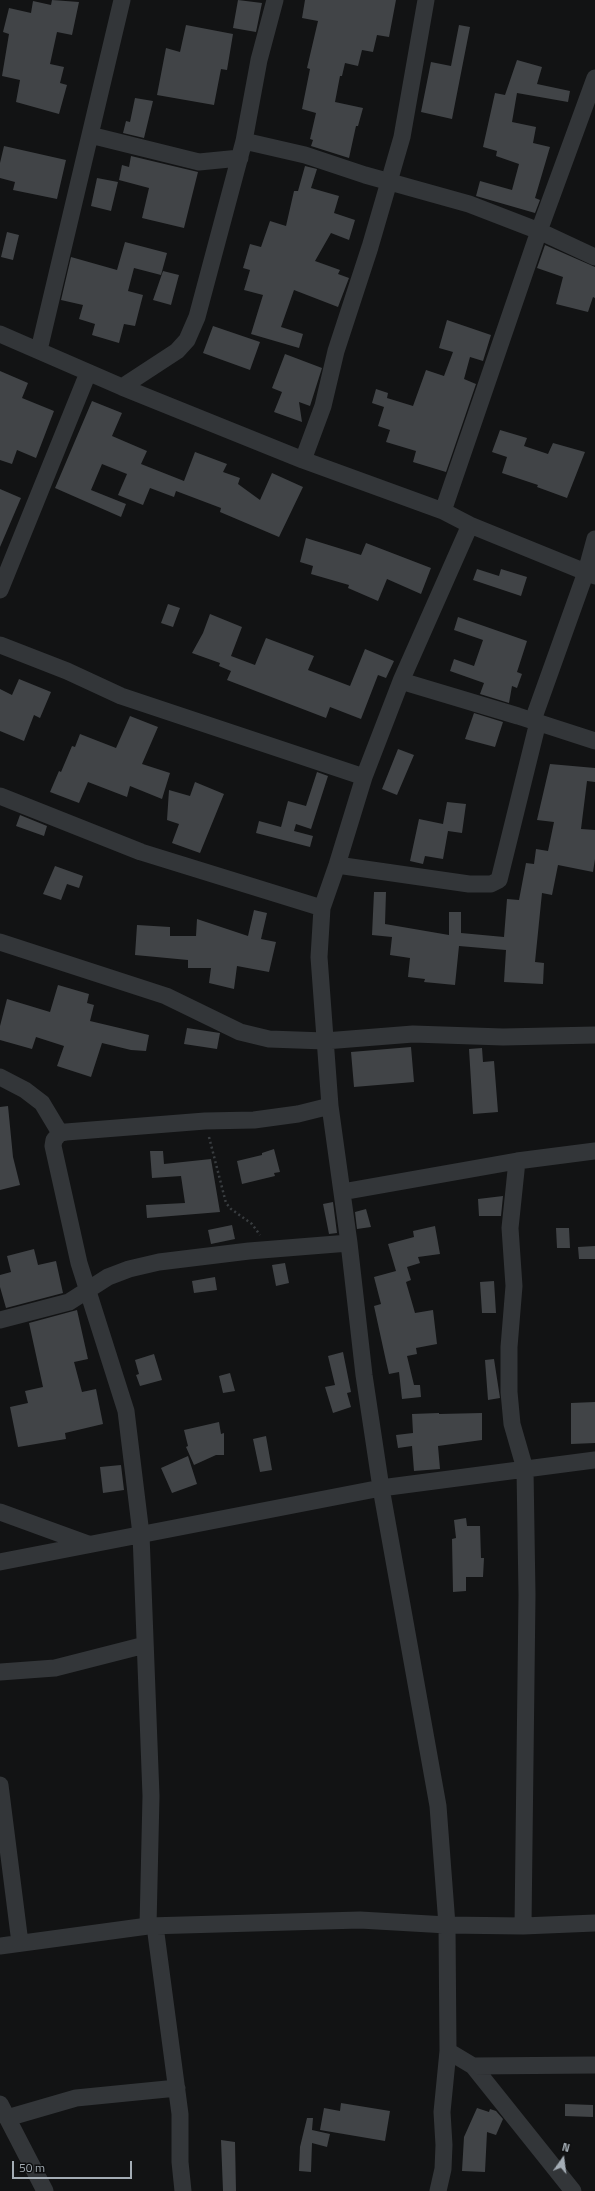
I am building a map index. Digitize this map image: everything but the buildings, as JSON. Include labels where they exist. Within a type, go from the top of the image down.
[{"type":"street","points":[[39,350],[122,0]]},
{"type":"street","points":[[122,387],[177,351],[187,340],[197,317],[240,158],[260,60],[275,0]]},
{"type":"street","points":[[303,460],[323,406],[336,351],[370,247],[388,180],[402,136],[426,0]]},
{"type":"street","points":[[443,511],[539,231],[595,78]]},
{"type":"street","points":[[90,135],[199,162],[240,158]]},
{"type":"street","points":[[244,140],[304,155],[365,175],[388,180],[419,191],[469,204],[539,231],[595,257]]},
{"type":"street","points":[[0,334],[122,387],[303,460],[443,511],[470,525],[591,574]]},
{"type":"street","points":[[0,590],[88,373]]},
{"type":"street","points":[[438,2191],[443,2169],[442,2105],[448,2051],[447,1925],[438,1806],[381,1488],[364,1374],[349,1243],[330,1106],[319,957],[322,908],[364,777],[401,681],[470,525]]},
{"type":"street","points":[[337,865],[469,884],[491,884],[499,880],[535,721],[591,574],[595,539]]},
{"type":"street","points":[[0,645],[67,671],[121,696],[364,777]]},
{"type":"street","points":[[401,681],[535,721],[595,741]]},
{"type":"street","points":[[0,796],[141,852],[322,908]]},
{"type":"street","points":[[0,942],[166,996],[240,1032],[269,1039],[325,1041],[412,1034],[503,1037],[595,1035]]},
{"type":"street","points":[[0,1077],[33,1095],[42,1103],[60,1133]]},
{"type":"street","points":[[184,2191],[180,2162],[180,2114],[177,2088],[151,1926],[151,1796],[140,1534],[126,1410],[79,1263],[53,1146],[54,1140],[60,1133],[205,1121],[254,1120],[283,1116],[330,1106]]},
{"type":"street","points":[[342,1192],[517,1161],[595,1151]]},
{"type":"street","points":[[517,1161],[510,1228],[514,1286],[509,1347],[509,1392],[512,1424],[525,1469],[527,1603],[523,1926]]},
{"type":"street","points":[[0,1320],[69,1302],[108,1277],[152,1263],[270,1249],[349,1243]]},
{"type":"street","points":[[0,1562],[381,1488],[595,1460]]},
{"type":"street","points":[[0,1512],[88,1544]]},
{"type":"street","points":[[0,1672],[55,1668],[145,1645]]},
{"type":"street","points":[[0,1784],[20,1943]]},
{"type":"street","points":[[0,1946],[151,1926],[360,1920],[447,1925],[523,1926],[595,1923]]},
{"type":"street","points":[[448,2051],[473,2066],[573,2191]]},
{"type":"street","points":[[473,2066],[595,2065]]},
{"type":"street","points":[[45,2191],[4,2111],[76,2098],[177,2088]]},
{"type":"path","points":[[205,1121],[219,1182],[226,1203],[231,1209],[252,1224],[270,1249]]}]
